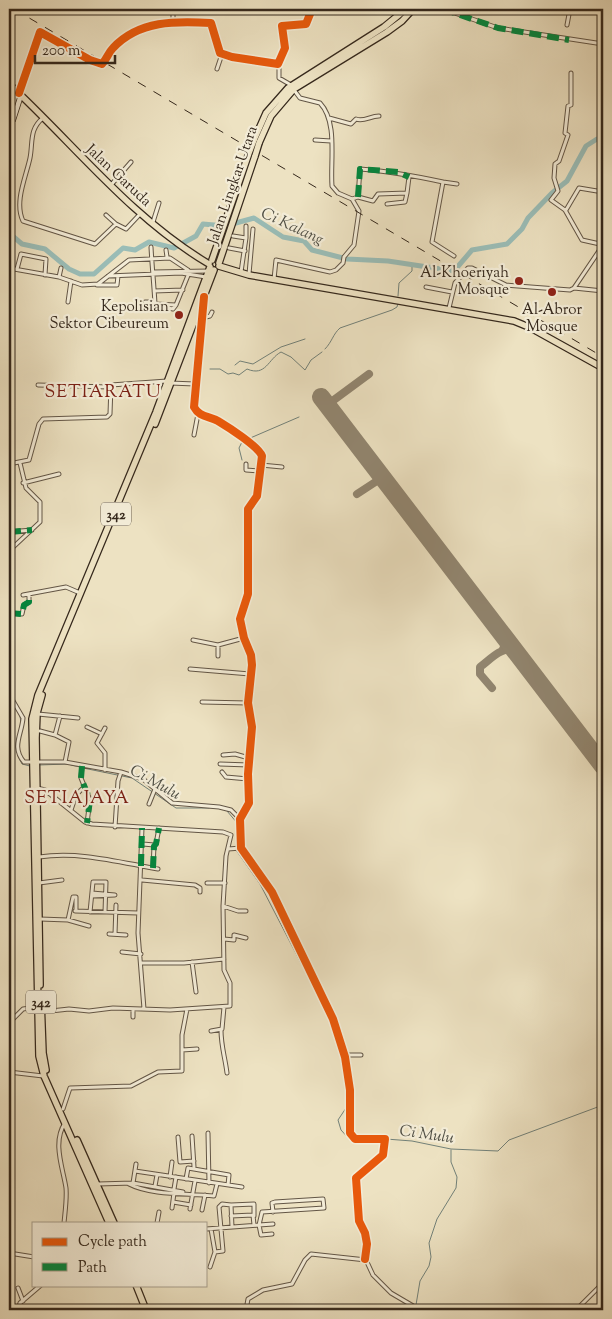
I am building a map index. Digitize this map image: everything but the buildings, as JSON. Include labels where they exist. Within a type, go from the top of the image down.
[{"type":"main road","name":"Jalan Lingkar Utara","points":[[386,30],[406,9]]},
{"type":"main road","name":"Jalan Lingkar Utara","points":[[212,269],[229,233],[231,218],[252,155],[268,115],[292,87],[402,21],[413,9]]},
{"type":"main road","name":"Jalan Garuda","points":[[9,84],[111,185],[153,222],[212,269],[449,308],[520,323],[603,368]]},
{"type":"main road","points":[[9,124],[14,118],[20,94]]},
{"type":"main road","name":"342","points":[[108,1222],[44,1076],[39,1056],[34,708],[158,413],[168,382],[204,297],[212,269]]},
{"type":"main road","name":"342","points":[[180,353],[212,269]]},
{"type":"main road","name":"342","points":[[34,746],[37,714],[42,696],[81,594],[158,413]]},
{"type":"main road","name":"342","points":[[34,764],[37,788],[40,919],[39,1010]]},
{"type":"main road","name":"342","points":[[40,1032],[45,1068],[114,1222]]},
{"type":"main road","points":[[136,1286],[146,1310]]},
{"type":"main road","points":[[140,1286],[150,1310]]},
{"type":"street","points":[[173,9],[173,21]]},
{"type":"street","points":[[274,279],[277,260],[330,272],[336,270],[343,263],[344,257],[353,248],[359,213],[352,199],[338,193],[332,186],[329,118],[320,103],[300,98],[292,87],[279,78],[279,64],[286,48],[282,26],[306,25],[312,9]]},
{"type":"street","points":[[443,9],[498,28],[603,44]]},
{"type":"street","points":[[568,25],[570,9]]},
{"type":"street","points":[[20,94],[40,32],[90,60],[102,64],[112,48],[135,32],[173,21],[212,23],[217,46],[222,54],[279,64]]},
{"type":"street","points":[[217,69],[222,54]]},
{"type":"street","points":[[571,72],[571,105],[567,107],[565,133],[568,136],[560,161],[555,164],[554,178],[558,189],[551,200],[565,210],[582,240],[602,246],[574,288]]},
{"type":"street","points":[[329,118],[351,124],[356,119],[362,120],[371,116],[379,116]]},
{"type":"street","points":[[43,118],[32,133],[30,158],[22,191],[22,218],[94,244],[99,242],[116,224]]},
{"type":"street","points":[[315,140],[331,141]]},
{"type":"street","points":[[111,185],[131,162]]},
{"type":"street","points":[[358,197],[360,169],[398,172],[409,177],[457,184]]},
{"type":"street","points":[[387,204],[405,202],[409,177]]},
{"type":"street","points":[[443,182],[432,242],[454,256]]},
{"type":"street","points":[[565,210],[567,210],[579,188],[603,192]]},
{"type":"street","points":[[352,199],[358,197],[373,201],[379,194],[407,193]]},
{"type":"street","points":[[153,222],[160,203]]},
{"type":"street","points":[[106,215],[125,230],[141,212]]},
{"type":"street","points":[[241,273],[245,251],[246,226]]},
{"type":"street","points":[[249,275],[253,229]]},
{"type":"street","points":[[229,233],[246,238]]},
{"type":"street","points":[[151,247],[155,302]]},
{"type":"street","points":[[229,248],[245,251]]},
{"type":"street","points":[[166,250],[167,257]]},
{"type":"street","points":[[45,275],[46,259],[21,254],[16,269],[45,275],[59,277],[71,280],[79,285]]},
{"type":"street","points":[[96,284],[128,261],[167,257],[188,272]]},
{"type":"street","points":[[180,265],[181,272]]},
{"type":"street","points":[[449,308],[457,279],[469,267],[506,285],[603,291]]},
{"type":"street","points":[[59,277],[60,268]]},
{"type":"street","points":[[108,276],[212,269]]},
{"type":"street","points":[[145,302],[155,302],[160,306],[176,305],[188,272]]},
{"type":"street","points":[[70,288],[79,285],[117,285],[118,276]]},
{"type":"street","points":[[68,302],[71,280]]},
{"type":"street","points":[[426,287],[452,292]]},
{"type":"street","points":[[154,291],[183,290]]},
{"type":"street","points":[[194,435],[198,414],[194,406],[195,384],[204,297]]},
{"type":"street","points":[[202,318],[210,316],[212,312]]},
{"type":"street","points":[[38,385],[109,387],[117,383],[168,382],[195,384]]},
{"type":"street","points":[[9,464],[20,463],[30,459],[39,424],[43,419],[108,417],[109,387]]},
{"type":"street","points":[[198,414],[217,421],[261,453],[257,496],[248,509],[248,594],[240,619],[244,638],[252,657],[248,703],[252,727],[248,779],[249,803],[240,820],[239,848],[272,892],[295,945],[331,1015],[345,1055],[350,1090],[350,1134],[355,1139],[385,1140],[383,1155],[356,1178],[359,1220],[365,1233],[367,1244],[365,1259],[373,1275],[393,1295],[420,1310]]},
{"type":"street","points":[[9,433],[9,447]]},
{"type":"street","points":[[9,551],[40,522],[40,502],[23,483],[20,463]]},
{"type":"street","points":[[246,464],[246,470],[260,471]]},
{"type":"street","points":[[261,465],[282,467]]},
{"type":"street","points":[[23,483],[59,474]]},
{"type":"street","points":[[9,532],[32,530]]},
{"type":"street","points":[[23,595],[66,586],[81,594]]},
{"type":"street","points":[[9,613],[22,614],[24,605],[29,602],[29,594]]},
{"type":"street","points":[[192,640],[218,645],[244,638]]},
{"type":"street","points":[[218,645],[218,656]]},
{"type":"street","points":[[190,669],[250,674]]},
{"type":"street","points":[[9,694],[23,718],[17,743],[18,752],[24,762],[34,764],[65,762],[143,779],[153,791],[172,803],[219,807],[231,810],[240,820]]},
{"type":"street","points":[[202,702],[248,703]]},
{"type":"street","points":[[37,714],[78,718]]},
{"type":"street","points":[[55,735],[60,716]]},
{"type":"street","points":[[87,727],[102,734]]},
{"type":"street","points":[[105,728],[98,744],[104,751],[107,770]]},
{"type":"street","points":[[40,731],[55,735],[69,742],[65,762]]},
{"type":"street","points":[[223,755],[235,754],[249,758]]},
{"type":"street","points":[[220,764],[249,765]]},
{"type":"street","points":[[81,767],[81,778],[90,800],[87,823]]},
{"type":"street","points":[[222,772],[226,777],[248,779]]},
{"type":"street","points":[[115,827],[120,775]]},
{"type":"street","points":[[9,1021],[23,1009],[89,1011],[113,1008],[133,1010],[187,1009],[224,1007],[230,1006],[231,1003],[230,983],[225,972],[223,906],[230,849],[230,833],[115,827],[87,823],[45,790],[37,788]]},
{"type":"street","points":[[71,810],[76,795],[82,789]]},
{"type":"street","points":[[149,804],[153,791]]},
{"type":"street","points":[[142,828],[142,880],[138,913],[138,942],[142,963],[144,1009]]},
{"type":"street","points":[[152,868],[154,845],[156,844],[159,828]]},
{"type":"street","points":[[143,844],[154,845]]},
{"type":"street","points":[[230,849],[239,848]]},
{"type":"street","points":[[38,857],[61,855],[98,857],[158,869]]},
{"type":"street","points":[[39,883],[62,880]]},
{"type":"street","points":[[142,880],[195,885],[200,888],[200,892]]},
{"type":"street","points":[[90,912],[93,881],[104,881],[106,912]]},
{"type":"street","points":[[207,883],[225,882]]},
{"type":"street","points":[[92,895],[106,896]]},
{"type":"street","points":[[115,934],[116,905]]},
{"type":"street","points":[[223,906],[238,911],[246,911]]},
{"type":"street","points":[[68,920],[74,911],[138,913]]},
{"type":"street","points":[[40,919],[68,920],[89,926]]},
{"type":"street","points":[[109,934],[126,935]]},
{"type":"street","points":[[224,939],[234,940],[234,935],[246,938]]},
{"type":"street","points":[[122,952],[141,954]]},
{"type":"street","points":[[142,963],[224,959]]},
{"type":"street","points":[[192,962],[196,992]]},
{"type":"street","points":[[224,1007],[221,1049],[225,1055],[227,1073]]},
{"type":"street","points":[[63,1109],[70,1088],[128,1086],[143,1081],[159,1072],[182,1071],[183,1029],[187,1009]]},
{"type":"street","points":[[133,1010],[133,1017]]},
{"type":"street","points":[[211,1031],[221,1030]]},
{"type":"street","points":[[182,1050],[197,1049]]},
{"type":"street","points":[[345,1055],[361,1054]]},
{"type":"street","points":[[9,1072],[44,1076]]},
{"type":"street","points":[[64,1222],[66,1190],[60,1160],[60,1139],[65,1123]]},
{"type":"street","points":[[208,1133],[209,1183]]},
{"type":"street","points":[[192,1136],[194,1168]]},
{"type":"street","points":[[178,1137],[180,1162],[194,1161]]},
{"type":"street","points":[[170,1177],[172,1162]]},
{"type":"street","points":[[131,1184],[136,1164]]},
{"type":"street","points":[[186,1179],[188,1168],[209,1170],[229,1175],[228,1185]]},
{"type":"street","points":[[135,1171],[242,1187]]},
{"type":"street","points":[[155,1186],[157,1175]]},
{"type":"street","points":[[172,1208],[176,1178]]},
{"type":"street","points":[[190,1209],[195,1181]]},
{"type":"street","points":[[97,1184],[155,1186],[174,1191]]},
{"type":"street","points":[[102,1194],[108,1184]]},
{"type":"street","points":[[131,1184],[205,1195],[215,1195],[217,1184]]},
{"type":"street","points":[[202,1210],[205,1195]]},
{"type":"street","points":[[272,1234],[261,1235],[259,1225],[262,1212],[273,1212],[324,1208],[323,1199],[275,1202],[272,1203],[273,1212]]},
{"type":"street","points":[[173,1202],[191,1205]]},
{"type":"street","points":[[215,1252],[223,1251],[220,1207],[222,1204],[254,1204],[254,1225]]},
{"type":"street","points":[[231,1205],[232,1227]]},
{"type":"street","points":[[157,1222],[159,1212]]},
{"type":"street","points":[[231,1216],[254,1216]]},
{"type":"street","points":[[208,1230],[272,1224]]},
{"type":"street","points":[[210,1267],[215,1252],[211,1229]]},
{"type":"street","points":[[208,1242],[213,1242]]},
{"type":"street","points":[[603,1248],[603,1256]]},
{"type":"street","points":[[9,1253],[32,1257]]},
{"type":"street","points":[[246,1310],[248,1300],[263,1290],[292,1284],[298,1270],[310,1255],[365,1259]]},
{"type":"street","points":[[566,1310],[579,1306],[603,1283]]},
{"type":"street","points":[[18,1310],[22,1301],[40,1286]]},
{"type":"street","points":[[18,1288],[22,1301]]},
{"type":"street","points":[[597,1310],[603,1310]]},
{"type":"waterway","name":"Ci Kalang","points":[[9,233],[22,244],[45,249],[69,269],[80,274],[94,274],[123,248],[135,250],[149,242],[174,248],[196,236],[203,224],[225,226],[254,218],[283,237],[304,241],[312,250],[347,259],[388,261],[454,271],[472,250],[507,244],[522,229],[528,218],[552,193],[567,181],[586,146],[597,139],[603,139]]},
{"type":"waterway","points":[[398,296],[399,283],[412,271],[412,266]]},
{"type":"waterway","points":[[325,349],[340,328],[392,310],[397,307],[398,303]]},
{"type":"waterway","points":[[235,365],[240,361],[253,364],[281,347],[305,339]]},
{"type":"waterway","points":[[210,369],[220,369],[228,374],[239,375],[247,369],[258,371],[263,369],[281,352],[291,357],[305,370],[311,360],[322,352]]},
{"type":"waterway","points":[[248,439],[299,417]]},
{"type":"waterway","points":[[242,460],[239,448],[243,440]]},
{"type":"waterway","name":"Ci Mulu","points":[[9,699],[14,707]]},
{"type":"waterway","name":"Ci Mulu","points":[[20,716],[21,722],[16,749],[22,764],[30,766]]},
{"type":"waterway","name":"Ci Mulu","points":[[39,765],[68,764]]},
{"type":"waterway","name":"Ci Mulu","points":[[71,765],[80,767]]},
{"type":"waterway","name":"Ci Mulu","points":[[83,768],[132,778],[176,808],[209,808]]},
{"type":"waterway","name":"Ci Mulu","points":[[227,811],[238,824],[236,850],[260,884],[333,1025],[342,1058],[347,1098],[346,1108],[338,1120],[341,1130],[351,1141],[370,1140]]},
{"type":"waterway","name":"Ci Mulu","points":[[386,1139],[412,1141],[451,1149],[498,1151],[509,1140],[603,1105]]},
{"type":"waterway","points":[[416,1305],[420,1281],[429,1266],[431,1257],[429,1243],[437,1219],[456,1188],[457,1177],[451,1162],[451,1150]]},
{"type":"taxiway","points":[[327,405],[369,374]]},
{"type":"taxiway","points":[[357,494],[383,477]]},
{"type":"taxiway","points":[[502,651],[505,645],[504,637]]},
{"type":"taxiway","points":[[492,688],[480,674],[480,667],[502,651],[511,650],[516,652]]},
{"type":"runway","points":[[321,397],[603,766]]},
{"type":"railway","points":[[14,9],[603,357]]},
{"type":"marked path","points":[[443,9],[498,28],[569,40]]},
{"type":"marked path","points":[[358,197],[360,169],[398,172],[409,177]]},
{"type":"marked path","points":[[9,532],[32,530]]},
{"type":"marked path","points":[[9,613],[22,614],[24,605],[29,602],[29,594]]},
{"type":"marked path","points":[[82,766],[81,778],[90,800],[87,823]]},
{"type":"marked path","points":[[141,866],[142,828]]},
{"type":"marked path","points":[[153,868],[154,846],[159,828]]},
{"type":"cycle path","points":[[19,93],[40,32],[90,60],[102,64],[111,50],[123,39],[146,27],[185,22],[211,23],[220,53],[232,57],[278,64],[285,48],[282,26],[306,24],[312,9]]},
{"type":"cycle path","points":[[204,297],[194,407],[201,415],[218,421],[242,437],[255,447],[262,456],[257,496],[248,509],[248,594],[240,619],[244,638],[251,655],[252,665],[248,703],[252,727],[248,774],[249,803],[240,819],[241,848],[272,892],[333,1019],[345,1057],[350,1090],[350,1133],[355,1139],[385,1139],[383,1155],[356,1178],[359,1221],[365,1233],[367,1244],[365,1259]]},
{"type":"place","name":"Al-Khoeriyah Mosque","points":[[519,281]]},
{"type":"place","name":"Al-Abror Mosque","points":[[552,292]]},
{"type":"place","name":"Kepolisian Sektor Cibeureum","points":[[179,315]]},
{"type":"district","name":"SETIARATU","points":[[103,391]]},
{"type":"district","name":"SETIAJAYA","points":[[77,797]]}]
